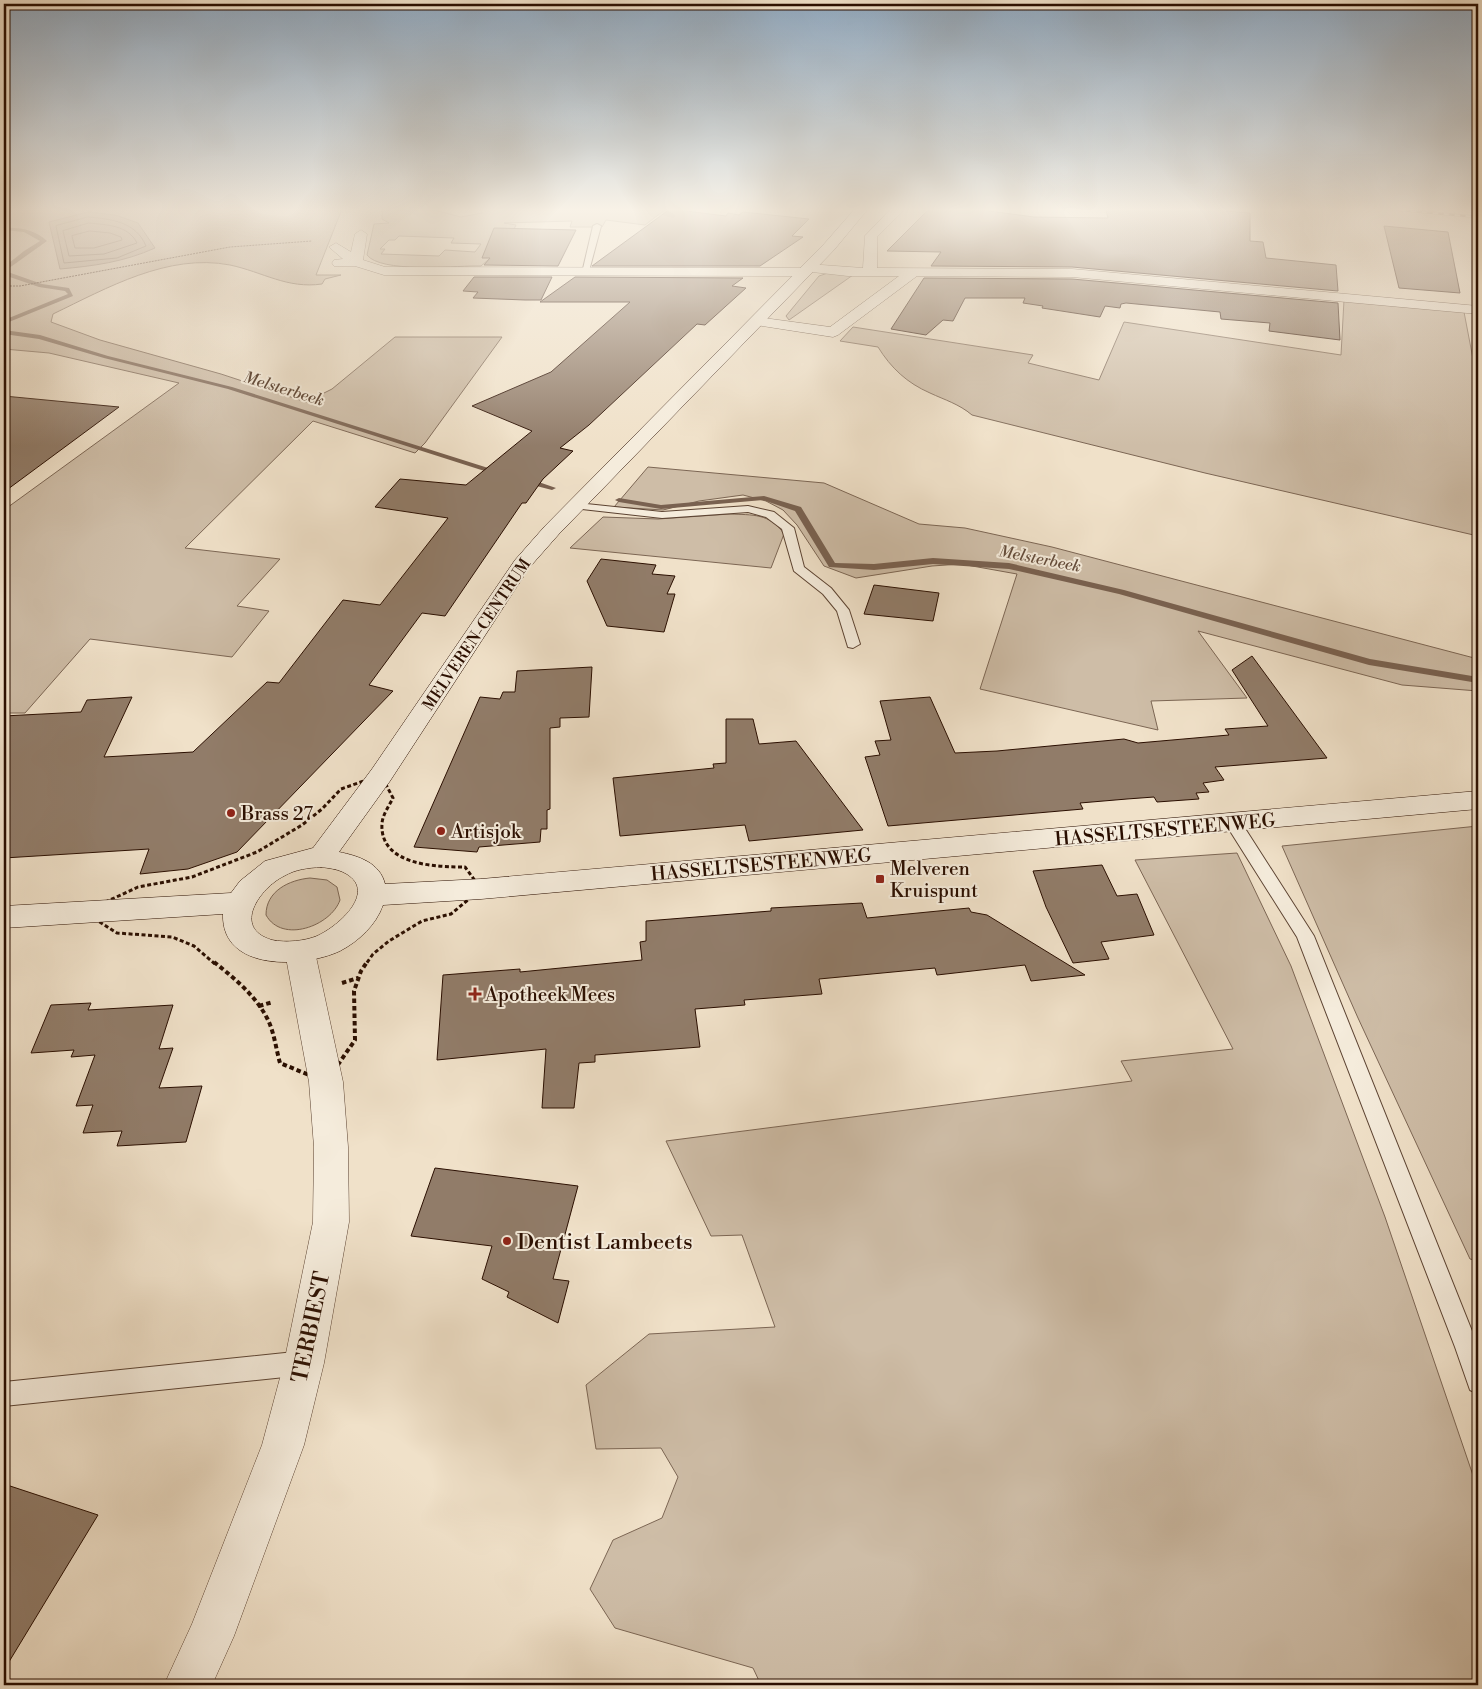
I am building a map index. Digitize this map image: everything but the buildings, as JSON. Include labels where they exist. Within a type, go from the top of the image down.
[{"type":"street","name":"MELVEREN-CENTRUM","points":[[321,857],[381,775],[522,564],[789,288]]},
{"type":"street","points":[[756,321],[834,332],[893,288]]},
{"type":"street","points":[[1235,288],[1478,310]]},
{"type":"street","name":"HASSELTSESTEENWEG","points":[[373,895],[481,889],[1478,800]]},
{"type":"street","points":[[321,857],[339,859],[353,864],[364,872],[371,883],[373,895],[369,910],[358,924],[342,937],[322,946],[300,952],[276,952],[256,946],[242,934],[235,920],[238,903],[248,888],[262,876],[294,861],[321,857]]},
{"type":"street","points":[[4,917],[238,903]]},
{"type":"street","name":"TERBIEST","points":[[188,1685],[212,1636],[283,1445],[304,1363],[332,1222],[331,1147],[326,1082],[300,952]]},
{"type":"lane","points":[[577,506],[662,515],[748,509],[770,514],[788,528],[798,568],[826,591],[843,610],[853,644]]},
{"type":"lane","points":[[1233,823],[1305,936],[1467,1347],[1478,1382]]},
{"type":"lane","points":[[4,1394],[304,1363]]},
{"type":"path","points":[[381,775],[393,798],[383,820],[383,834],[395,853],[408,861],[427,867],[464,867],[481,889],[450,914],[422,921],[389,941],[373,954],[361,971],[354,991],[354,1040],[326,1082],[280,1064],[268,1018],[255,1000],[238,982],[194,946],[172,938],[117,933],[84,912],[138,888],[192,877],[257,852],[302,825],[322,809],[341,789],[381,775]]},
{"type":"shaded area","points":[[4,288],[108,288],[53,314],[51,322],[100,340],[221,374],[306,402],[332,389],[395,337],[502,337],[425,443],[415,453],[313,421],[185,548],[280,559],[237,606],[269,611],[232,657],[90,639],[25,713],[4,713],[4,510],[179,383],[49,353],[4,349]]},
{"type":"shaded area","points":[[809,288],[835,288],[789,320],[786,316]]},
{"type":"shaded area","points":[[1344,300],[1464,312],[1478,385],[1478,536],[1205,473],[972,415],[957,405],[907,380],[888,362],[878,347],[840,341],[853,327],[1033,355],[1028,363],[1099,380],[1124,322],[1341,355]]},
{"type":"shaded area","points":[[648,467],[824,483],[919,524],[965,528],[1052,547],[1478,659],[1478,691],[1402,685],[1198,631],[1247,698],[1151,701],[1158,730],[980,689],[1017,574],[961,564],[932,566],[856,578],[824,566],[797,525],[783,510],[766,501],[743,495],[699,501],[663,510],[614,507]]},
{"type":"shaded area","points":[[730,514],[760,516],[779,527],[784,534],[771,568],[570,548],[603,517],[658,519]]},
{"type":"shaded area","points":[[1478,826],[1478,1261],[1470,1259],[1358,1018],[1282,846]]},
{"type":"shaded area","points":[[1237,853],[1291,966],[1385,1217],[1478,1490],[1478,1685],[761,1685],[753,1668],[615,1628],[590,1589],[613,1540],[662,1518],[678,1477],[661,1448],[596,1449],[586,1385],[649,1334],[775,1327],[742,1235],[711,1236],[666,1141],[1132,1081],[1121,1061],[1233,1049],[1135,860]]},
{"type":"shaded area","points":[[310,878],[327,880],[337,887],[340,900],[335,909],[317,924],[306,928],[283,929],[273,924],[266,915],[267,907],[274,893],[294,881]]},
{"type":"waterway","name":"Melsterbeek","points":[[4,322],[71,295],[67,289],[57,288]]},
{"type":"waterway","name":"Melsterbeek","points":[[4,332],[40,337],[106,357],[230,388],[500,473]]},
{"type":"waterway","name":"Melsterbeek","points":[[524,480],[552,488]]},
{"type":"waterway","name":"Melsterbeek","points":[[619,500],[661,507],[764,498],[798,509],[832,565],[874,567],[933,561],[1009,566],[1121,592],[1369,662],[1478,680]]},
{"type":"place","name":"Brass 27","points":[[231,813]]},
{"type":"place","name":"Artisjok","points":[[441,831]]},
{"type":"place","name":"Melveren Kruispunt","points":[[880,879]]},
{"type":"place","name":"Apotheek Mees","points":[[475,994]]},
{"type":"place","name":"Dentist Lambeets","points":[[507,1241]]}]
